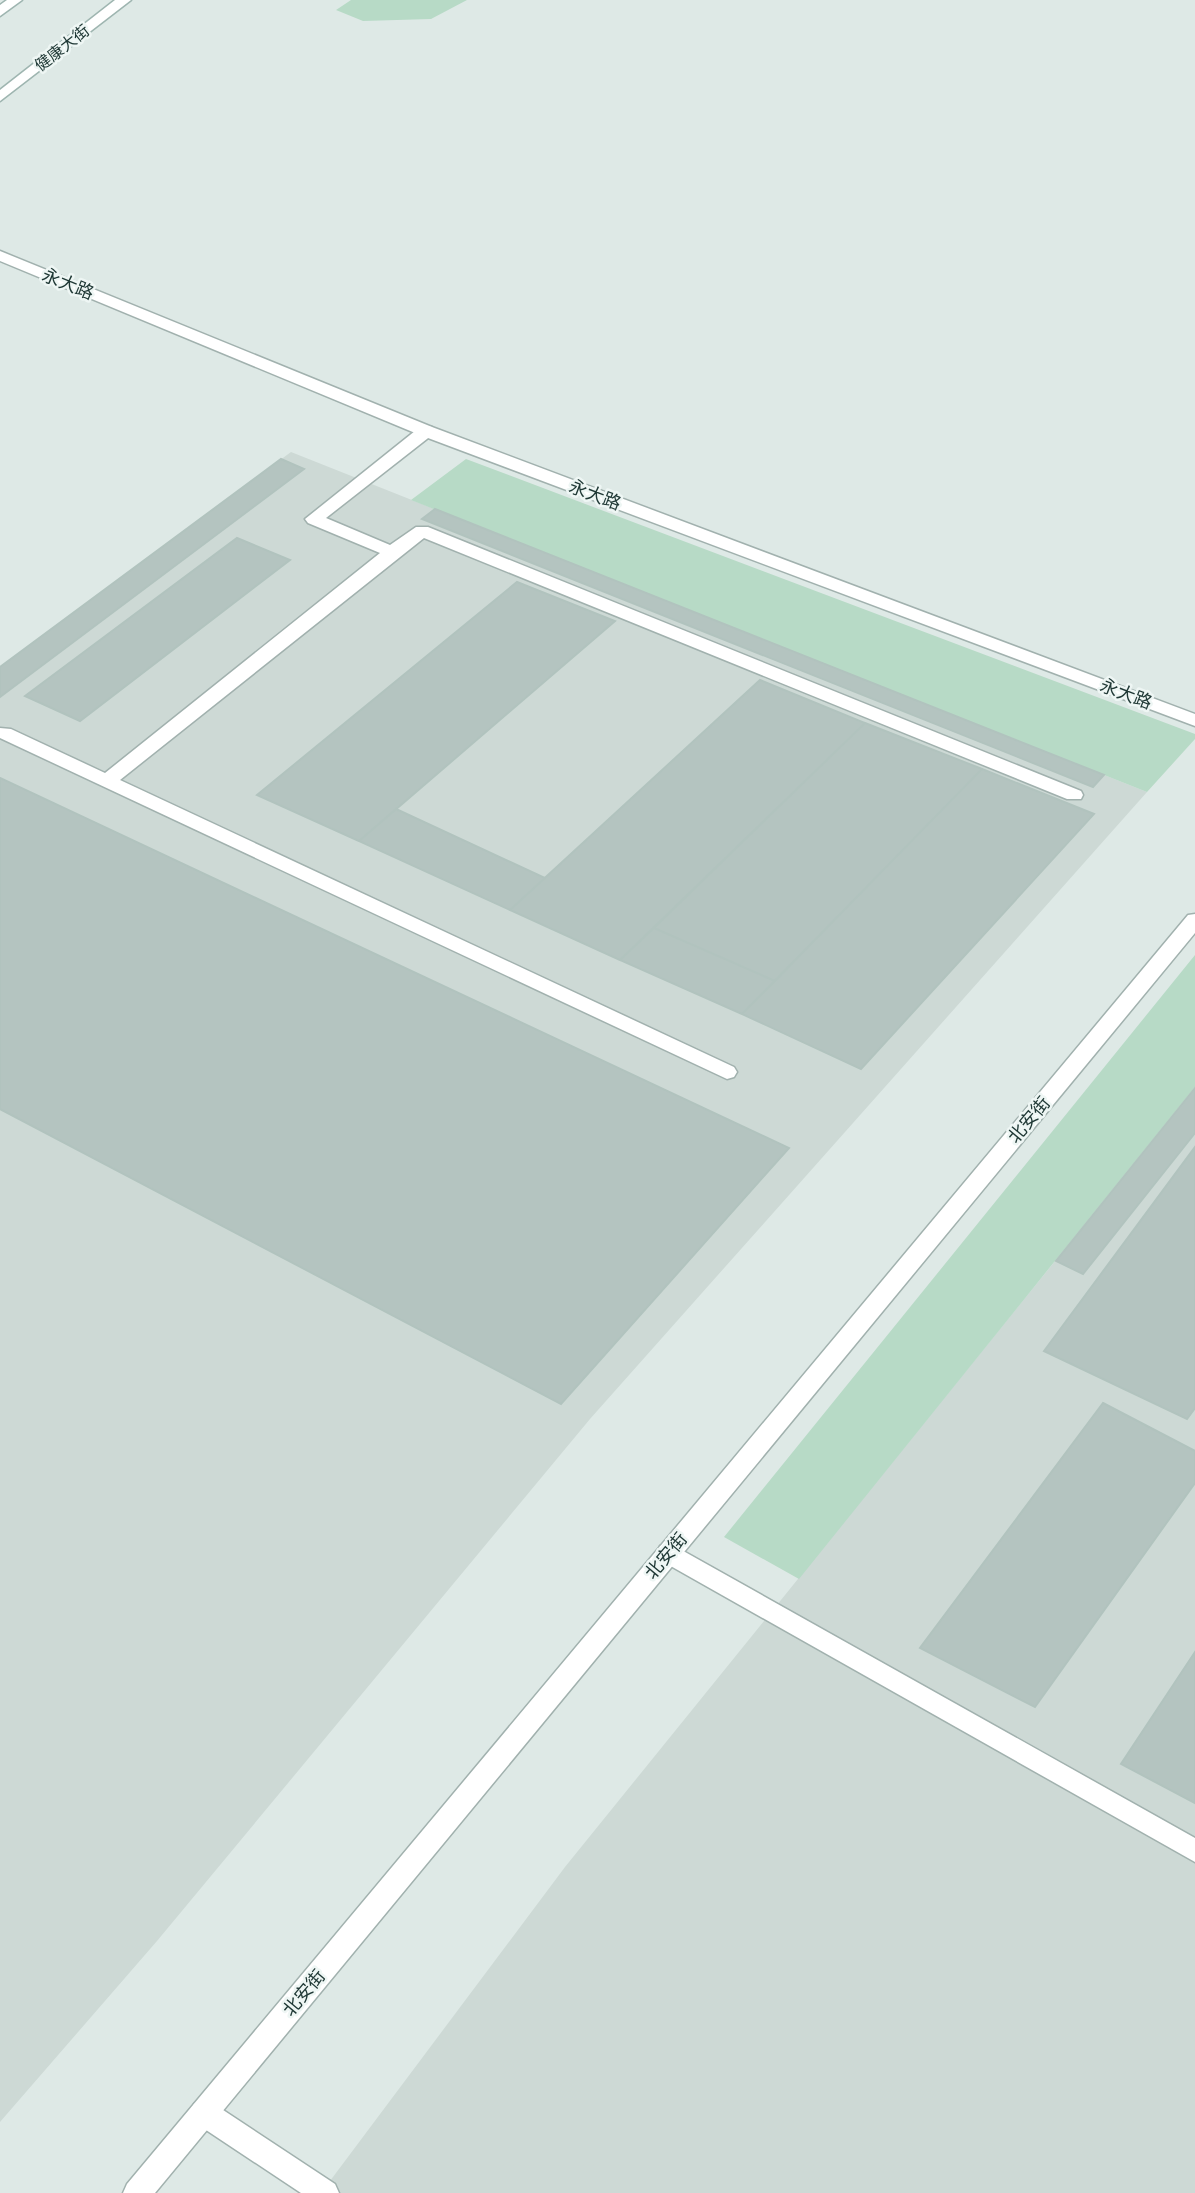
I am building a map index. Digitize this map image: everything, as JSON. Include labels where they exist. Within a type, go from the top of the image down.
[{"type":"street","points":[[0,12],[15,0]]},
{"type":"street","name":"健康大街","points":[[0,97],[124,0]]},
{"type":"street","name":"永大路","points":[[0,256],[426,431],[1195,720]]},
{"type":"street","points":[[392,552],[314,519],[426,431]]},
{"type":"street","points":[[107,781],[392,552],[422,531],[1074,795]]},
{"type":"street","points":[[4,733],[727,1072]]},
{"type":"street","name":"北安街","points":[[137,2193],[1195,920]]},
{"type":"street","points":[[669,1553],[1195,1851]]},
{"type":"street","points":[[204,2113],[325,2193]]},
{"type":"shaded area","points":[[291,452],[1147,792],[590,1419],[157,1941],[0,2122],[0,667]]},
{"type":"shaded area","points":[[1195,1088],[1195,2193],[321,2193],[565,1867]]},
{"type":"green space","points":[[351,0],[467,0],[431,19],[363,21],[336,10]]},
{"type":"green space","points":[[466,459],[1195,734],[1195,739],[1147,792],[411,500]]},
{"type":"green space","points":[[1195,955],[1195,1087],[799,1579],[724,1537]]},
{"type":"building","points":[[281,459],[304,469],[0,697],[0,667]]},
{"type":"building","points":[[435,509],[1104,775],[1093,787],[422,519]]},
{"type":"building","points":[[237,538],[290,560],[80,721],[25,696]]},
{"type":"building","points":[[517,582],[615,621],[359,841],[257,795]]},
{"type":"building","points":[[760,680],[865,723],[620,960],[510,910]]},
{"type":"building","points":[[865,723],[982,769],[775,981],[654,928]]},
{"type":"building","points":[[982,769],[1094,814],[861,1069],[742,1014]]},
{"type":"building","points":[[0,778],[789,1148],[561,1404],[0,1109]]},
{"type":"building","points":[[396,809],[545,878],[510,910],[359,841]]},
{"type":"building","points":[[654,928],[775,981],[742,1014],[620,960]]},
{"type":"building","points":[[1195,1088],[1195,1133],[1083,1274],[1056,1261]]},
{"type":"building","points":[[1195,1147],[1195,1408],[1187,1419],[1044,1351]]},
{"type":"building","points":[[1103,1403],[1195,1451],[1195,1483],[1035,1707],[920,1648]]},
{"type":"building","points":[[1195,1652],[1195,1803],[1121,1764]]}]
